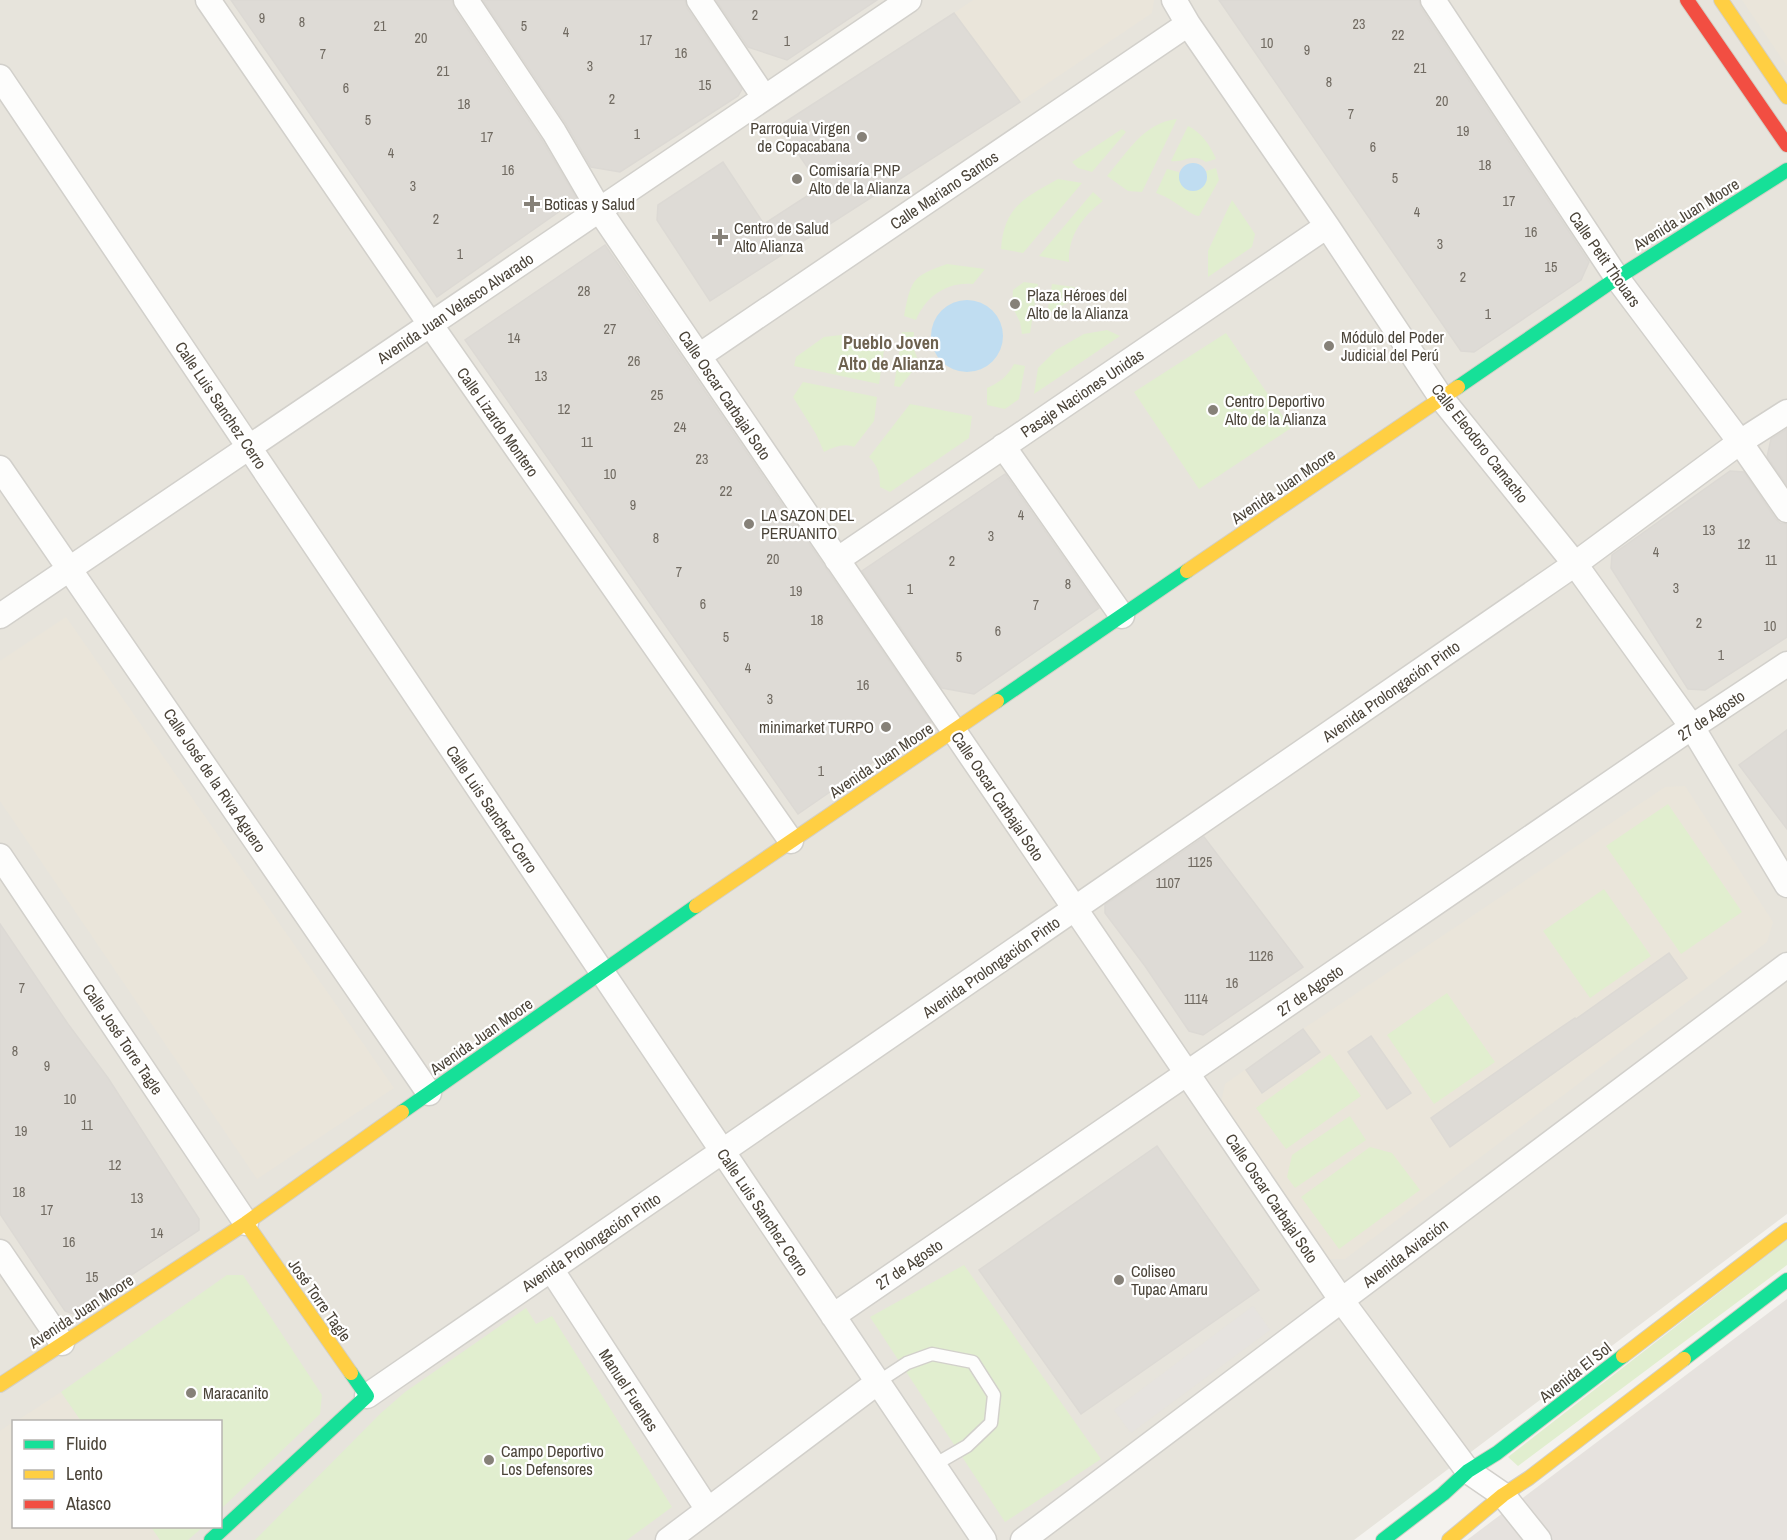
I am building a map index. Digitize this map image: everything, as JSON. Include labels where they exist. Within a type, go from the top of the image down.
[{"type":"street","name":"Calle Lizardo Montero","points":[[208,0],[430,324],[791,841]]},
{"type":"street","name":"Calle Oscar Carbajal Soto","points":[[466,0],[554,132],[600,211],[1342,1301],[1468,1471],[1503,1495],[1539,1540]]},
{"type":"street","points":[[699,0],[764,97]]},
{"type":"street","name":"Avenida Juan Velasco Alvarado","points":[[0,616],[909,0]]},
{"type":"street","name":"Calle Eleodoro Camacho","points":[[1174,0],[1442,399],[1575,564],[1692,727],[1787,885]]},
{"type":"street","name":"Calle Petit Thouars","points":[[1433,0],[1617,278],[1740,442],[1787,510]]},
{"type":"street","points":[[1687,0],[1787,145]]},
{"type":"street","points":[[1721,0],[1787,96]]},
{"type":"street","name":"Calle Mariano Santos","points":[[699,356],[1188,24]]},
{"type":"street","name":"Calle Luis Sanchez Cerro","points":[[0,77],[984,1540]]},
{"type":"street","name":"Avenida Juan Moore","points":[[0,1385],[246,1222],[601,971],[1617,278],[1787,170]]},
{"type":"street","name":"Pasaje Naciones Unidas","points":[[837,560],[1327,226]]},
{"type":"street","name":"Avenida Prolongación Pinto","points":[[211,1540],[367,1396],[1575,564],[1740,442],[1787,412]]},
{"type":"street","points":[[1003,446],[1122,616]]},
{"type":"street","name":"Calle José de la Riva Aguero","points":[[0,468],[429,1093]]},
{"type":"street","name":"27 de Agosto","points":[[833,1316],[1787,664]]},
{"type":"street","name":"Calle José Torre Tagle","points":[[0,856],[246,1222]]},
{"type":"street","name":"Avenida Aviación","points":[[1023,1540],[1787,965]]},
{"type":"street","name":"José Torre Tagle","points":[[246,1222],[367,1396]]},
{"type":"street","name":"Avenida El Sol","points":[[1383,1540],[1443,1494],[1468,1471],[1497,1453],[1787,1230]]},
{"type":"street","points":[[0,1252],[62,1343]]},
{"type":"street","name":"Manuel Fuentes","points":[[551,1269],[708,1510]]},
{"type":"street","points":[[1449,1540],[1503,1495],[1787,1280]]},
{"type":"street","points":[[668,1540],[878,1382]]},
{"type":"lane","points":[[878,1382],[907,1364],[932,1354],[973,1362],[994,1395],[991,1423],[967,1446],[934,1465]]},
{"type":"shaded area","points":[[0,0],[1787,0],[1787,1214],[1354,1540],[0,1540]]},
{"type":"shaded area","points":[[973,0],[1154,0],[1152,13],[1020,102],[954,13]]},
{"type":"shaded area","points":[[1742,0],[1787,0],[1787,66]]},
{"type":"shaded area","points":[[66,617],[394,1088],[257,1179],[0,801],[0,661]]},
{"type":"shaded area","points":[[1685,786],[1773,922],[1767,942],[1345,1259],[1329,1259],[1221,1103],[1225,1084],[1303,1029],[1665,787]]},
{"type":"shaded area","points":[[1787,1299],[1787,1540],[1467,1540]]},
{"type":"shaded area","points":[[1253,1306],[1270,1330],[1131,1433],[1114,1410]]},
{"type":"shaded area","points":[[61,1392],[80,1420],[18,1420]]},
{"type":"shaded area","points":[[12,1423],[12,1528],[152,1528],[160,1540],[0,1540],[0,1431]]},
{"type":"green space","points":[[1177,119],[1142,192],[1128,191],[1107,176],[1145,132]]},
{"type":"green space","points":[[1188,126],[1205,140],[1216,159],[1206,162],[1196,158],[1171,161]]},
{"type":"green space","points":[[1122,129],[1126,132],[1092,172],[1078,168],[1072,162]]},
{"type":"green space","points":[[1216,168],[1219,180],[1199,216],[1156,193],[1167,169],[1179,172],[1179,176],[1189,190],[1195,190],[1207,180],[1206,171]]},
{"type":"green space","points":[[1058,179],[1082,183],[1023,253],[1001,249],[1006,223],[1011,213],[1026,198]]},
{"type":"green space","points":[[1093,192],[1103,201],[1078,227],[1071,243],[1069,262],[1039,256]]},
{"type":"green space","points":[[1232,200],[1255,234],[1252,247],[1208,277],[1208,251]]},
{"type":"green space","points":[[947,264],[985,269],[973,284],[954,285],[938,292],[925,304],[916,320],[904,316],[911,287],[915,281],[927,272]]},
{"type":"green space","points":[[1024,282],[1038,284],[1030,333],[1022,334],[1020,322],[1012,306],[1013,290]]},
{"type":"green space","points":[[1052,284],[1074,287],[1079,297],[1047,314]]},
{"type":"green space","points":[[1107,330],[1120,336],[1034,394],[1038,368],[1056,350],[1084,334]]},
{"type":"green space","points":[[902,332],[914,332],[913,347],[919,363],[900,387],[894,386]]},
{"type":"green space","name":"Centro Deportivo Alto de la Alianza","points":[[1226,333],[1291,428],[1199,489],[1134,392]]},
{"type":"green space","points":[[841,335],[885,343],[879,384],[794,366],[796,357],[824,337]]},
{"type":"green space","points":[[1014,364],[1025,366],[1019,399],[1005,409],[987,405],[987,388],[1003,379]]},
{"type":"green space","points":[[803,382],[877,397],[874,421],[854,447],[839,446],[824,452],[816,434],[793,397]]},
{"type":"green space","points":[[910,404],[972,416],[969,438],[890,492],[880,487],[878,470],[869,457]]},
{"type":"green space","points":[[1668,804],[1742,912],[1681,954],[1606,846]]},
{"type":"green space","points":[[1604,889],[1651,956],[1590,998],[1543,931]]},
{"type":"green space","points":[[1447,993],[1495,1062],[1434,1104],[1387,1035]]},
{"type":"green space","points":[[1330,1054],[1361,1096],[1286,1149],[1256,1108]]},
{"type":"green space","points":[[1350,1116],[1366,1140],[1295,1188],[1287,1177],[1292,1155]]},
{"type":"green space","points":[[1370,1147],[1392,1153],[1420,1190],[1339,1249],[1301,1197]]},
{"type":"green space","points":[[1787,1240],[1787,1265],[1518,1466],[1508,1457]]},
{"type":"green space","points":[[964,1265],[1101,1459],[1005,1522],[870,1317]]},
{"type":"green space","name":"Maracanito","points":[[227,1275],[243,1275],[322,1395],[320,1414],[222,1508],[222,1420],[80,1420],[61,1392]]},
{"type":"green space","name":"Campo Deportivo Los Defensores","points":[[526,1308],[536,1324],[552,1316],[672,1507],[627,1540],[255,1540],[381,1413],[405,1392]]},
{"type":"green space","points":[[152,1528],[202,1528],[188,1540],[160,1540]]},
{"type":"water","points":[[1193,163],[1203,167],[1207,177],[1203,187],[1193,191],[1183,187],[1179,177],[1183,167]]},
{"type":"water","points":[[967,300],[987,306],[997,316],[1003,336],[997,356],[987,366],[967,372],[947,366],[937,356],[931,336],[937,316],[947,306]]},
{"type":"building","points":[[231,0],[452,0],[454,8],[542,140],[577,199],[437,297]]},
{"type":"building","points":[[483,0],[685,0],[687,8],[742,89],[738,96],[620,172],[591,167],[566,124]]},
{"type":"building","points":[[716,0],[877,0],[787,60],[748,47]]},
{"type":"building","points":[[1219,0],[1419,0],[1421,8],[1589,262],[1581,280],[1474,352],[1461,351]]},
{"type":"building","points":[[954,13],[1020,102],[710,301],[657,220],[658,205],[723,162],[764,224],[821,187],[779,126]]},
{"type":"building","points":[[605,245],[931,722],[798,814],[465,340]]},
{"type":"building","points":[[1787,429],[1787,485],[1767,457],[1771,439]]},
{"type":"building","points":[[1730,471],[1744,472],[1775,518],[1780,523],[1787,524],[1787,637],[1705,690],[1688,689],[1611,568],[1612,555]]},
{"type":"building","points":[[1005,474],[1099,608],[974,694],[942,688],[862,571]]},
{"type":"building","points":[[1787,730],[1787,829],[1739,765]]},
{"type":"building","points":[[1204,837],[1303,967],[1203,1035],[1189,1031],[1145,966],[1105,913],[1105,905]]},
{"type":"building","points":[[0,924],[108,1078],[199,1219],[199,1230],[73,1314],[65,1311],[0,1214]]},
{"type":"building","points":[[1669,953],[1687,978],[1450,1147],[1431,1118]]},
{"type":"building","points":[[1303,1029],[1320,1052],[1262,1093],[1246,1070]]},
{"type":"building","points":[[1371,1036],[1411,1093],[1387,1109],[1348,1052]]},
{"type":"building","name":"Coliseo Tupac Amaru","points":[[1157,1146],[1259,1290],[1081,1414],[979,1270]]},
{"type":"traffic: fast","points":[[1458,387],[1617,278],[1787,170]]},
{"type":"traffic: fast","points":[[997,701],[1187,571]]},
{"type":"traffic: fast","points":[[402,1112],[696,906]]},
{"type":"traffic: fast","points":[[1684,1359],[1787,1280]]},
{"type":"traffic: fast","points":[[1383,1540],[1443,1494],[1468,1471],[1497,1453],[1623,1356]]},
{"type":"traffic: fast","points":[[211,1540],[367,1396],[351,1373]]},
{"type":"traffic: slow","points":[[1721,0],[1787,97]]},
{"type":"traffic: slow","points":[[1187,571],[1458,387]]},
{"type":"traffic: slow","points":[[696,906],[997,701]]},
{"type":"traffic: slow","points":[[0,1385],[246,1223],[402,1112]]},
{"type":"traffic: slow","points":[[246,1223],[351,1373]]},
{"type":"traffic: slow","points":[[1623,1356],[1787,1230]]},
{"type":"traffic: slow","points":[[1449,1540],[1503,1495],[1529,1478],[1684,1359]]},
{"type":"traffic: jam","points":[[1687,0],[1787,145]]},
{"type":"place","name":"Parroquia Virgen de Copacabana","points":[[862,137]]},
{"type":"place","name":"Comisaría PNP Alto de la Alianza","points":[[797,179]]},
{"type":"place","name":"Boticas y Salud","points":[[532,204]]},
{"type":"place","name":"Centro de Salud Alto Alianza","points":[[720,237]]},
{"type":"place","name":"Plaza Héroes del Alto de la Alianza","points":[[1015,304]]},
{"type":"place","name":"Módulo del Poder Judicial del Perú","points":[[1329,346]]},
{"type":"place","name":"Centro Deportivo Alto de la Alianza","points":[[1213,410]]},
{"type":"place","name":"LA SAZON DEL PERUANITO","points":[[749,524]]},
{"type":"place","name":"minimarket TURPO","points":[[886,727]]},
{"type":"place","name":"Coliseo Tupac Amaru","points":[[1119,1280]]},
{"type":"place","name":"Maracanito","points":[[191,1393]]},
{"type":"place","name":"Campo Deportivo Los Defensores","points":[[489,1460]]},
{"type":"district","name":"Pueblo Joven Alto de Alianza","points":[[891,352]]}]
